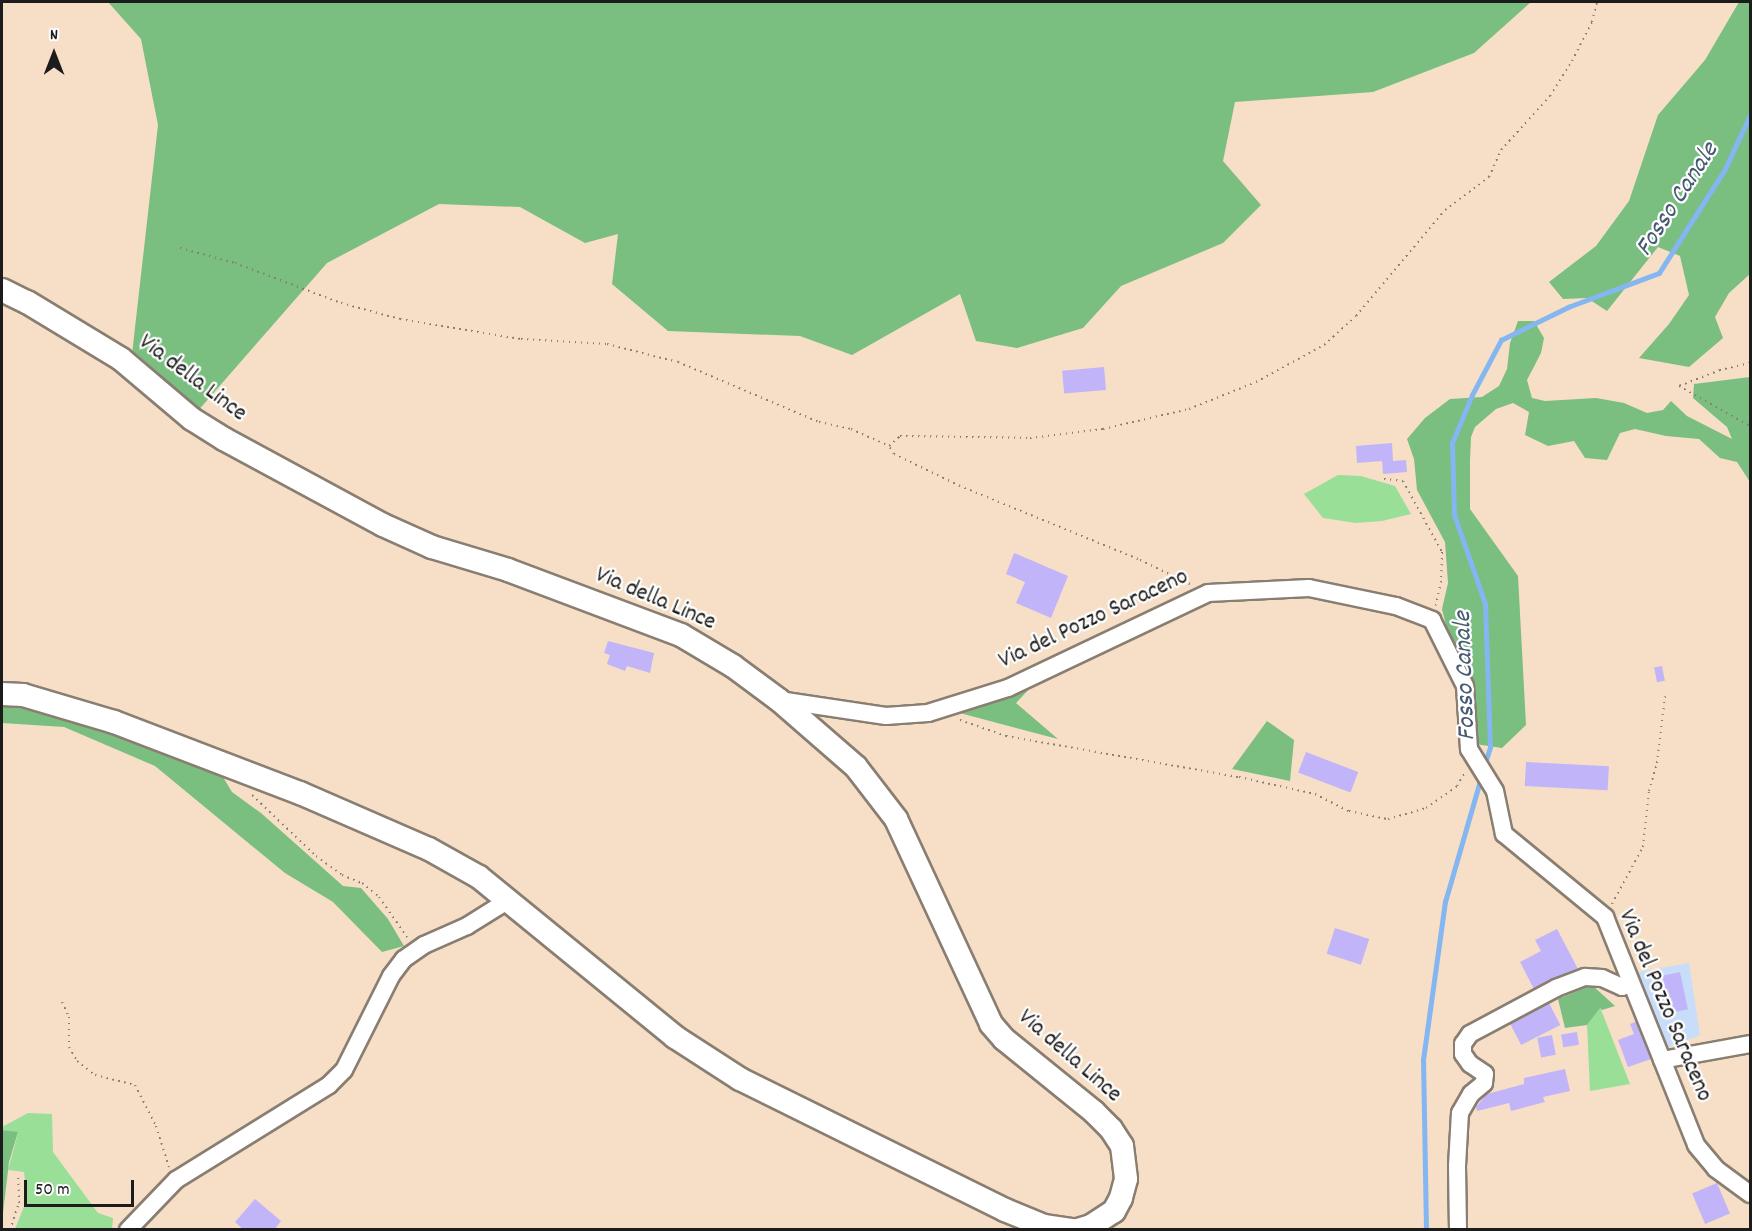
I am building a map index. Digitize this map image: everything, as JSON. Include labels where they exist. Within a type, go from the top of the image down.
[{"type":"street","name":"Via della Lince","points":[[2,291],[27,302],[121,359],[192,419],[224,439],[383,525],[432,547],[508,570],[681,635],[733,666],[779,700],[856,767],[897,819],[991,1024],[1004,1039],[1094,1112],[1122,1146],[1126,1179],[1121,1198],[1114,1210],[1091,1226],[1078,1230]]},
{"type":"street","name":"Via del Pozzo Saraceno","points":[[779,700],[886,716],[928,713],[1008,688],[1209,593],[1309,588],[1395,606],[1432,620],[1465,686],[1469,749],[1495,791],[1504,834],[1605,917],[1696,1145],[1716,1169],[1750,1194]]},
{"type":"street","points":[[2,694],[23,695],[114,722],[300,793],[429,849],[479,877],[675,1037],[740,1079],[1005,1210],[1044,1226],[1073,1230]]},
{"type":"street","points":[[137,1227],[176,1180],[329,1085],[344,1070],[391,976],[404,958],[424,945],[467,926],[507,901]]},
{"type":"street","points":[[1458,1230],[1457,1166],[1460,1113],[1471,1095],[1484,1083],[1485,1074],[1470,1064],[1463,1054],[1463,1044],[1470,1034],[1556,988],[1585,977],[1602,978],[1622,987],[1631,982]]},
{"type":"street","points":[[1662,1060],[1750,1044]]},
{"type":"path","points":[[889,446],[900,435],[1030,438],[1103,429],[1189,409],[1256,382],[1324,345],[1356,316],[1445,210],[1489,177],[1501,150],[1550,96],[1592,22],[1597,2]]},
{"type":"path","points":[[180,248],[235,263],[341,303],[400,319],[521,339],[607,344],[678,362],[819,422],[851,429],[889,446],[894,454],[960,486],[1138,559],[1209,593]]},
{"type":"path","points":[[1750,363],[1720,370],[1679,387],[1750,426]]},
{"type":"path","points":[[1384,479],[1403,481],[1442,552],[1441,581],[1432,620]]},
{"type":"path","points":[[1605,917],[1643,847],[1648,791],[1657,763],[1665,696]]},
{"type":"path","points":[[928,713],[960,720],[1006,736],[1239,777],[1315,795],[1349,810],[1388,819],[1426,808],[1457,786],[1473,756]]},
{"type":"path","points":[[251,794],[316,856],[342,875],[362,883],[379,897],[405,931],[412,953]]},
{"type":"path","points":[[62,1002],[69,1017],[69,1047],[73,1054],[95,1075],[135,1085],[156,1126],[163,1153],[176,1180]]},
{"type":"path","points":[[10,1230],[19,1203],[18,1175]]},
{"type":"shaded area","points":[[1689,963],[1700,1035],[1664,1049],[1633,973]]},
{"type":"green space","points":[[108,2],[1531,2],[1474,53],[1373,92],[1235,102],[1223,161],[1261,205],[1223,243],[1121,286],[1083,328],[1017,348],[976,341],[960,294],[852,355],[800,336],[668,331],[612,284],[618,234],[585,243],[520,207],[439,204],[327,263],[196,413],[132,354],[158,125],[141,39]]},
{"type":"green space","points":[[1739,2],[1750,2],[1750,274],[1729,293],[1715,317],[1723,338],[1689,367],[1639,358],[1669,324],[1689,295],[1680,256],[1658,247],[1607,311],[1587,298],[1563,299],[1549,282],[1596,246],[1629,201],[1658,115],[1705,60]]},
{"type":"green space","points":[[1518,321],[1534,321],[1544,338],[1541,353],[1527,380],[1532,398],[1545,401],[1596,398],[1624,403],[1647,413],[1663,410],[1671,401],[1687,416],[1732,439],[1727,427],[1693,398],[1694,384],[1750,377],[1750,482],[1737,462],[1720,458],[1699,439],[1666,436],[1635,429],[1620,433],[1607,460],[1585,458],[1574,441],[1548,446],[1525,435],[1529,412],[1513,403],[1496,409],[1475,427],[1471,437],[1470,509],[1518,576],[1526,725],[1502,748],[1475,744],[1442,609],[1448,583],[1445,542],[1417,490],[1414,459],[1407,439],[1425,418],[1450,399],[1482,397],[1499,386],[1507,369],[1510,343]]},
{"type":"green space","points":[[1338,475],[1361,476],[1395,486],[1411,514],[1382,521],[1356,523],[1323,518],[1304,494]]},
{"type":"green space","points":[[1032,686],[1016,703],[1058,739],[956,712]]},
{"type":"green space","points":[[2,701],[18,702],[217,767],[232,792],[261,813],[343,886],[361,888],[388,919],[404,946],[382,952],[333,902],[285,873],[155,766],[64,727],[2,723]]},
{"type":"green space","points":[[1267,721],[1294,740],[1290,781],[1232,769]]},
{"type":"green space","points":[[1592,985],[1615,1006],[1602,1010],[1600,1008],[1587,1025],[1565,1028],[1558,999]]},
{"type":"green space","points":[[1600,1007],[1630,1084],[1590,1091],[1587,1025]]},
{"type":"green space","points":[[28,1113],[52,1114],[53,1152],[98,1213],[113,1218],[112,1230],[15,1229],[27,1199],[24,1172],[8,1170],[18,1133],[2,1130],[2,1127]]},
{"type":"green space","points":[[2,1130],[18,1132],[9,1162],[2,1222]]},
{"type":"building","points":[[1104,367],[1106,390],[1064,394],[1062,371]]},
{"type":"building","points":[[1392,443],[1393,461],[1406,460],[1407,472],[1383,474],[1382,461],[1357,463],[1356,446]]},
{"type":"building","points":[[1014,553],[1068,576],[1051,618],[1016,603],[1025,582],[1006,574]]},
{"type":"building","points":[[608,641],[654,653],[650,673],[627,666],[625,671],[607,664],[610,655],[604,653]]},
{"type":"building","points":[[1662,666],[1665,681],[1657,682],[1654,668]]},
{"type":"building","points":[[1306,752],[1358,772],[1350,793],[1298,773]]},
{"type":"building","points":[[1526,762],[1609,766],[1608,790],[1525,786]]},
{"type":"building","points":[[1335,928],[1369,939],[1361,965],[1327,954]]},
{"type":"building","points":[[1557,929],[1578,969],[1535,991],[1520,962],[1541,951],[1535,940]]},
{"type":"building","points":[[1680,972],[1688,1009],[1670,1013],[1662,976]]},
{"type":"building","points":[[1548,1001],[1560,1025],[1521,1045],[1509,1021]]},
{"type":"building","points":[[1640,1020],[1654,1058],[1628,1067],[1618,1040],[1634,1034],[1630,1024]]},
{"type":"building","points":[[1577,1032],[1579,1045],[1563,1047],[1561,1035]]},
{"type":"building","points":[[1552,1035],[1556,1055],[1541,1057],[1537,1038]]},
{"type":"building","points":[[1565,1069],[1570,1091],[1543,1097],[1545,1102],[1511,1111],[1509,1103],[1477,1111],[1476,1107],[1487,1094],[1524,1084],[1524,1078]]},
{"type":"building","points":[[1717,1183],[1730,1213],[1705,1224],[1692,1194]]},
{"type":"building","points":[[255,1199],[281,1221],[274,1230],[244,1230],[235,1222]]},
{"type":"waterway","name":"Fosso Canale","points":[[1484,766],[1490,747],[1485,604],[1454,515],[1452,443],[1472,395],[1501,340],[1568,307],[1659,273],[1725,169],[1750,115]]},
{"type":"waterway","name":"Fosso Canale","points":[[1426,1230],[1423,1060],[1445,902],[1481,777]]}]
